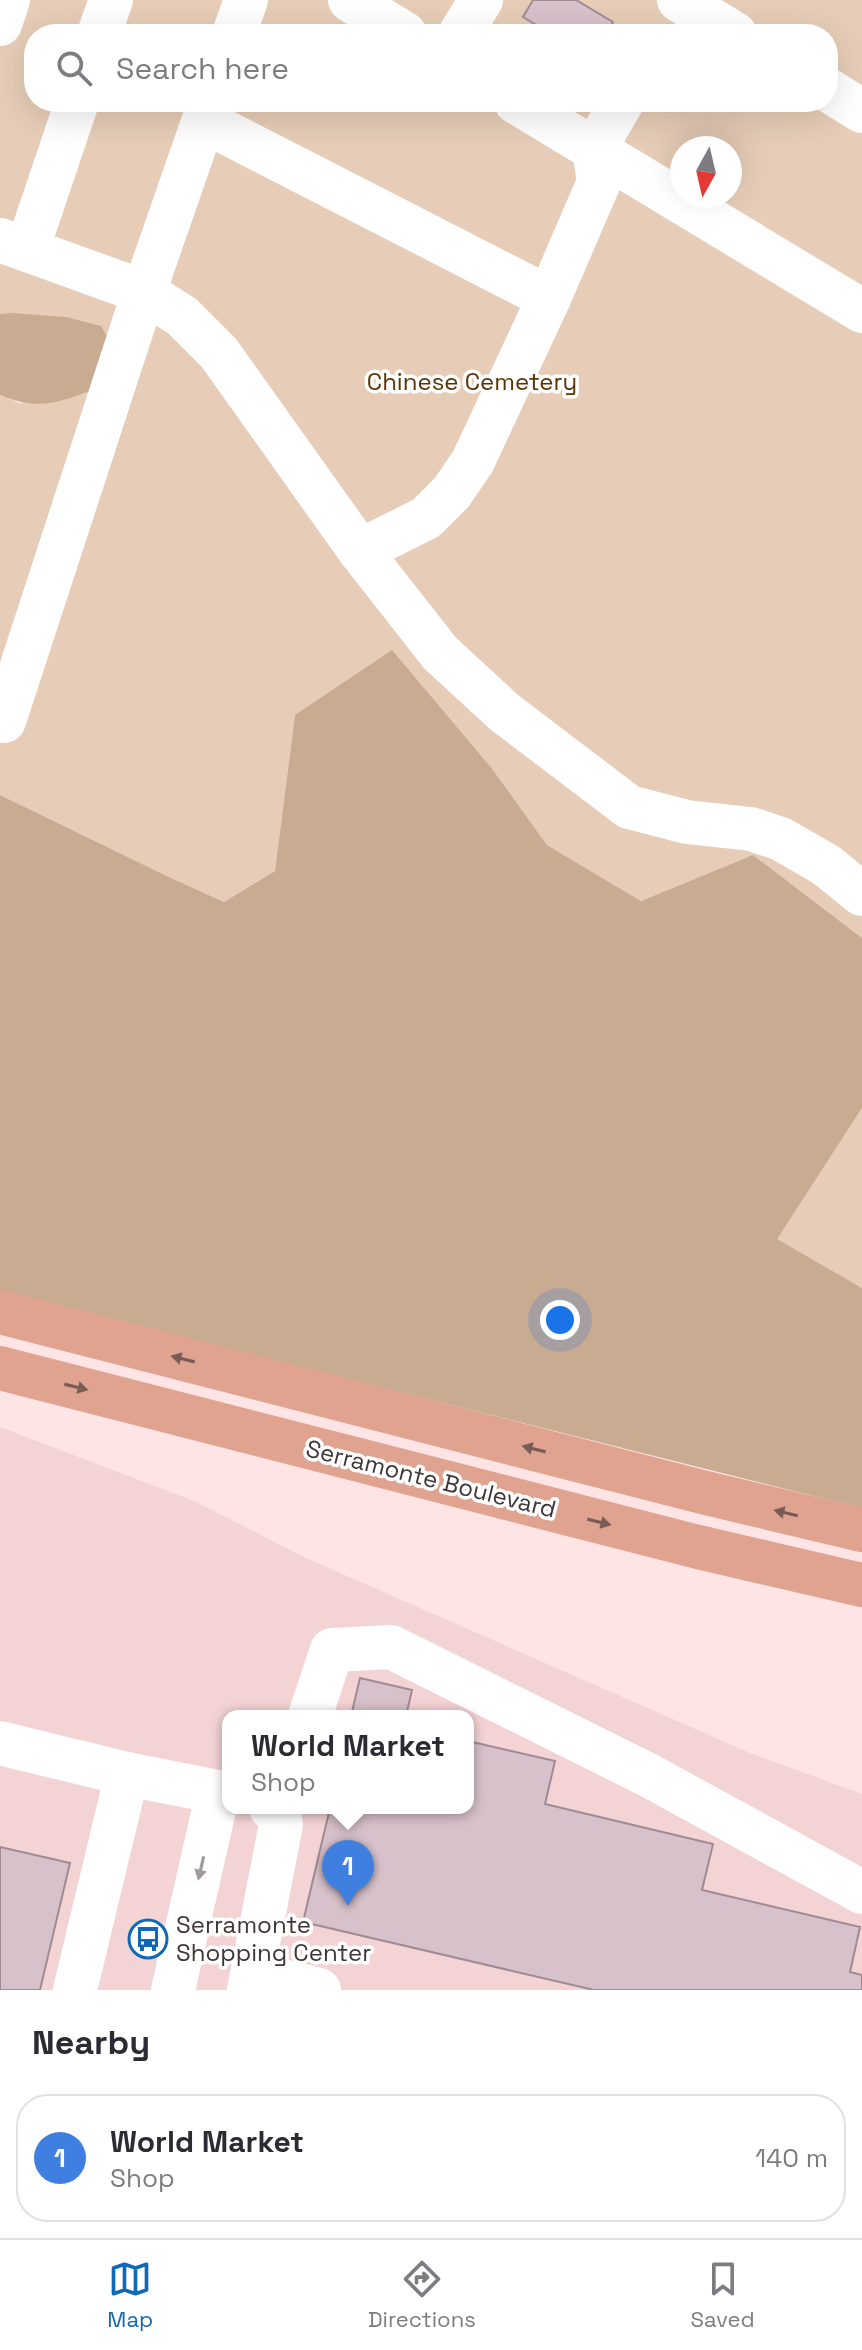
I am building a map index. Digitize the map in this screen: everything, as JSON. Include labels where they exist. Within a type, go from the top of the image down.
[{"type":"main road","points":[[0,1312],[862,1530]]},
{"type":"main road","name":"Serramonte Boulevard","points":[[0,1368],[686,1544],[862,1585]]},
{"type":"lane","points":[[0,24],[8,0]]},
{"type":"lane","points":[[103,24],[111,0]]},
{"type":"lane","points":[[238,24],[246,0]]},
{"type":"lane","points":[[350,0],[389,24]]},
{"type":"lane","points":[[466,24],[481,0]]},
{"type":"lane","points":[[676,9],[711,24]]},
{"type":"lane","points":[[838,96],[862,111]]},
{"type":"lane","points":[[73,112],[14,245],[144,292],[182,316],[219,353],[360,551],[440,653],[504,712],[629,807],[687,822],[751,829],[781,839],[826,865],[862,894]]},
{"type":"lane","points":[[4,721],[144,292],[207,112]]},
{"type":"lane","points":[[209,112],[549,298]]},
{"type":"lane","points":[[532,112],[862,311]]},
{"type":"lane","points":[[360,551],[426,518],[452,492],[473,461],[599,182],[594,150],[616,112]]},
{"type":"lane","points":[[312,1710],[332,1650],[391,1647],[648,1775],[862,1892]]},
{"type":"lane","points":[[0,1743],[127,1774],[222,1793]]},
{"type":"lane","points":[[75,1990],[127,1774]]},
{"type":"lane","points":[[173,1990],[222,1797]]},
{"type":"lane","points":[[278,1814],[281,1824],[251,1982],[319,1990]]},
{"type":"shaded area","points":[[0,314],[66,317],[101,326],[113,347],[95,389],[70,398],[37,404],[0,395]]},
{"type":"shaded area","points":[[392,650],[493,770],[547,845],[641,901],[753,855],[862,938],[862,1108],[777,1239],[862,1288],[862,1508],[0,1292],[0,795],[224,902],[275,871],[295,715]]},
{"type":"shaded area","points":[[0,1427],[194,1501],[306,1558],[750,1753],[862,1794],[862,1990],[0,1990]]},
{"type":"green space","name":"Chinese Cemetery","points":[[0,0],[862,0],[862,938],[753,855],[641,901],[547,845],[493,770],[295,715],[275,871],[224,902],[0,795],[0,395],[22,404],[11,313],[0,314]]},
{"type":"green space","points":[[862,1108],[862,1288],[776,1239]]},
{"type":"building","points":[[533,0],[576,0],[613,22],[535,24],[523,17]]},
{"type":"building","points":[[360,1678],[412,1690],[407,1710],[352,1710]]},
{"type":"building","points":[[474,1742],[555,1761],[545,1804],[713,1844],[702,1890],[860,1927],[850,1972],[862,1975],[862,1990],[594,1990],[303,1922],[329,1814],[474,1814]]},
{"type":"building","points":[[0,1847],[70,1863],[40,1990],[0,1990]]},
{"type":"place","name":"World Market","points":[[348,1906]]},
{"type":"place","name":"Serramonte Shopping Center","points":[[148,1939]]}]
